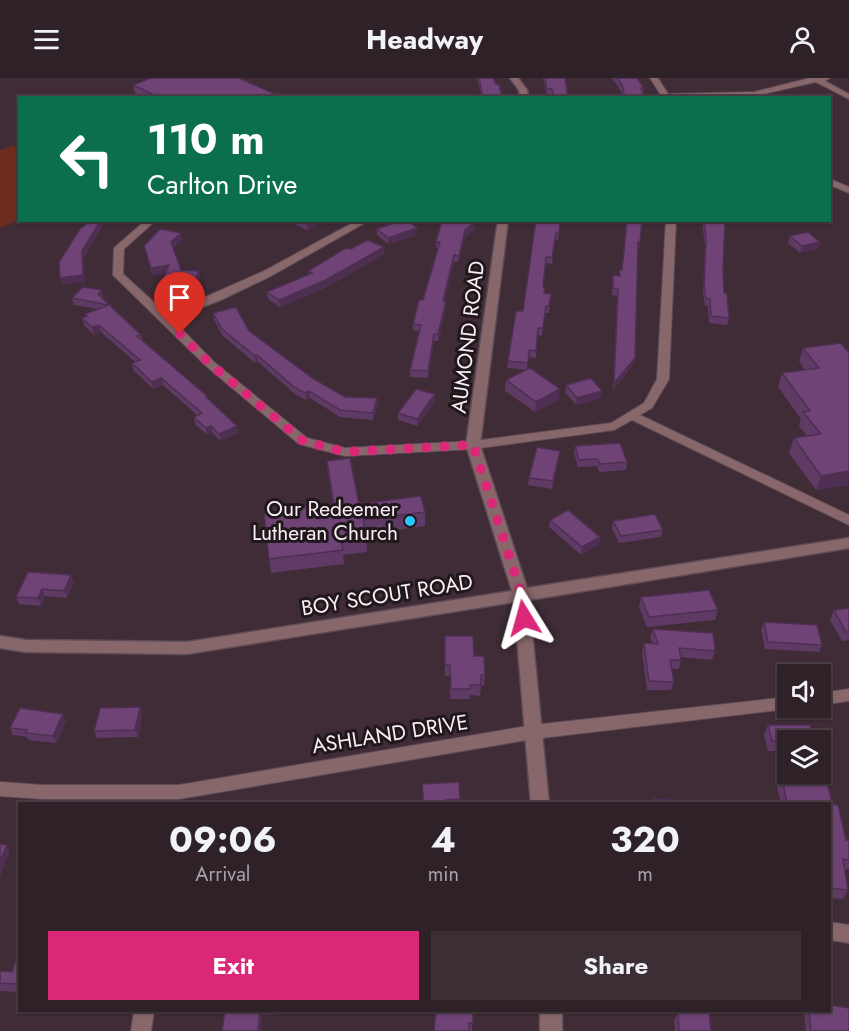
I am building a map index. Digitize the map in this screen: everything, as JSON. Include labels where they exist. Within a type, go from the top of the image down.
[{"type":"street","points":[[513,78],[523,90],[524,96]]},
{"type":"street","points":[[654,78],[666,96]]},
{"type":"street","points":[[696,96],[754,94],[820,79],[849,97]]},
{"type":"street","points":[[831,182],[849,190]]},
{"type":"street","points":[[150,222],[119,248],[118,275],[210,364],[303,441],[345,452],[473,445],[614,426],[648,405],[663,379],[670,222]]},
{"type":"street","points":[[165,318],[205,304],[269,275],[362,222]]},
{"type":"street","name":"AUMOND ROAD","points":[[502,222],[473,445],[522,596],[540,802]]},
{"type":"street","points":[[630,415],[849,520]]},
{"type":"street","name":"BOY SCOUT ROAD","points":[[0,642],[26,646],[188,648],[849,543]]},
{"type":"street","points":[[831,697],[849,695]]},
{"type":"street","name":"ASHLAND DRIVE","points":[[0,789],[178,798],[533,732],[777,703]]},
{"type":"street","points":[[831,931],[849,934]]},
{"type":"street","points":[[141,1031],[144,1012]]},
{"type":"street","points":[[550,1012],[551,1031]]},
{"type":"shaded area","points":[[14,145],[18,147],[18,220],[0,228],[0,150]]},
{"type":"building","points":[[151,78],[239,78],[277,95],[157,96],[133,85]]},
{"type":"building","points":[[479,78],[493,78],[496,84],[499,84],[502,96],[483,96]]},
{"type":"building","points":[[545,78],[565,78],[568,96],[554,96],[552,89],[547,89]]},
{"type":"building","points":[[617,78],[637,78],[644,88],[641,88],[643,96],[625,96],[622,85]]},
{"type":"building","points":[[89,222],[100,222],[82,251],[83,275],[60,278],[59,262],[80,229]]},
{"type":"building","points":[[396,222],[410,222],[417,228],[388,238],[377,229]]},
{"type":"building","points":[[441,222],[474,223],[465,230],[459,256],[454,255],[443,301],[446,301],[438,334],[434,334],[428,371],[410,370],[421,325],[413,324],[419,300],[423,300],[440,242],[436,242]]},
{"type":"building","points":[[536,222],[560,222],[552,257],[546,257],[543,287],[545,287],[544,293],[551,294],[549,306],[546,306],[543,328],[538,328],[536,351],[529,350],[528,363],[508,361],[516,311],[523,311]]},
{"type":"building","points":[[627,222],[642,222],[640,242],[638,242],[635,358],[614,383],[618,289],[613,288],[613,275],[620,276],[619,270],[622,270]]},
{"type":"building","points":[[704,222],[725,222],[724,293],[727,294],[729,318],[711,316],[710,299],[706,299],[704,286],[706,240]]},
{"type":"building","points":[[160,229],[181,233],[171,242],[181,270],[199,271],[193,283],[162,281],[169,265],[151,268],[144,246]]},
{"type":"building","points":[[808,232],[820,242],[802,246],[790,236]]},
{"type":"building","points":[[367,240],[384,247],[326,280],[279,300],[267,292],[312,273],[308,271],[346,248],[351,249]]},
{"type":"building","points":[[83,287],[102,290],[98,294],[141,335],[137,336],[207,396],[237,426],[219,434],[211,426],[206,428],[194,417],[202,413],[161,378],[152,382],[132,363],[140,360],[99,325],[92,327],[82,318],[87,316],[85,314],[109,305],[72,298]]},
{"type":"building","points":[[236,307],[249,331],[314,379],[345,397],[377,398],[373,413],[340,410],[309,391],[305,393],[294,387],[222,329],[213,313]]},
{"type":"building","points":[[841,343],[849,353],[849,471],[821,476],[794,438],[821,434],[803,412],[810,411],[782,373],[819,368],[803,348]]},
{"type":"building","points":[[530,368],[560,389],[536,402],[506,380]]},
{"type":"building","points":[[591,378],[602,391],[577,398],[566,385]]},
{"type":"building","points":[[416,389],[435,394],[417,419],[398,413]]},
{"type":"building","points":[[620,443],[627,462],[600,464],[598,459],[579,460],[575,446]]},
{"type":"building","points":[[537,447],[560,451],[553,481],[529,478]]},
{"type":"building","points":[[350,458],[359,504],[421,496],[425,512],[363,520],[366,537],[341,541],[343,550],[269,559],[264,513],[334,504],[327,461]]},
{"type":"building","points":[[568,510],[600,537],[582,547],[550,520]]},
{"type":"building","points":[[655,514],[663,530],[621,536],[613,521]]},
{"type":"building","points":[[28,572],[71,575],[64,591],[42,589],[38,598],[16,597]]},
{"type":"building","points":[[709,590],[718,610],[649,617],[641,597]]},
{"type":"building","points":[[849,608],[849,631],[846,632],[834,610]]},
{"type":"building","points":[[764,622],[817,625],[822,645],[768,642]]},
{"type":"building","points":[[653,629],[713,633],[715,651],[679,648],[681,660],[670,660],[674,682],[649,681],[644,643],[658,644]]},
{"type":"building","points":[[445,636],[473,636],[474,656],[484,656],[485,675],[481,675],[481,685],[470,685],[470,689],[451,689],[450,665],[445,665]]},
{"type":"building","points":[[140,707],[135,730],[94,731],[100,708]]},
{"type":"building","points":[[20,708],[63,714],[53,736],[25,733],[27,730],[10,728]]},
{"type":"building","points":[[768,725],[810,725],[811,730],[777,730],[777,741],[772,741]]},
{"type":"building","points":[[459,782],[460,799],[446,800],[446,802],[424,802],[422,784]]},
{"type":"building","points":[[783,784],[828,784],[832,804],[838,805],[846,840],[849,840],[849,860],[843,859],[848,890],[831,888],[831,802],[787,802]]},
{"type":"building","points":[[652,799],[704,802],[653,802]]},
{"type":"building","points":[[0,844],[7,845],[0,861]]},
{"type":"building","points":[[18,954],[18,984],[0,983],[0,971],[12,972]]},
{"type":"building","points":[[831,1005],[849,1008],[849,1031],[811,1031],[809,1012],[831,1012]]},
{"type":"building","points":[[225,1012],[260,1012],[258,1031],[222,1031]]},
{"type":"building","points":[[436,1012],[473,1012],[473,1023],[469,1023],[469,1031],[434,1031]]},
{"type":"building","points":[[678,1012],[709,1012],[711,1031],[679,1031]]},
{"type":"place","name":"Our Redeemer Lutheran Church","points":[[410,521]]},
{"type":"route","points":[[180,334],[250,399],[303,441],[345,452],[473,445],[522,596],[524,618]]}]
